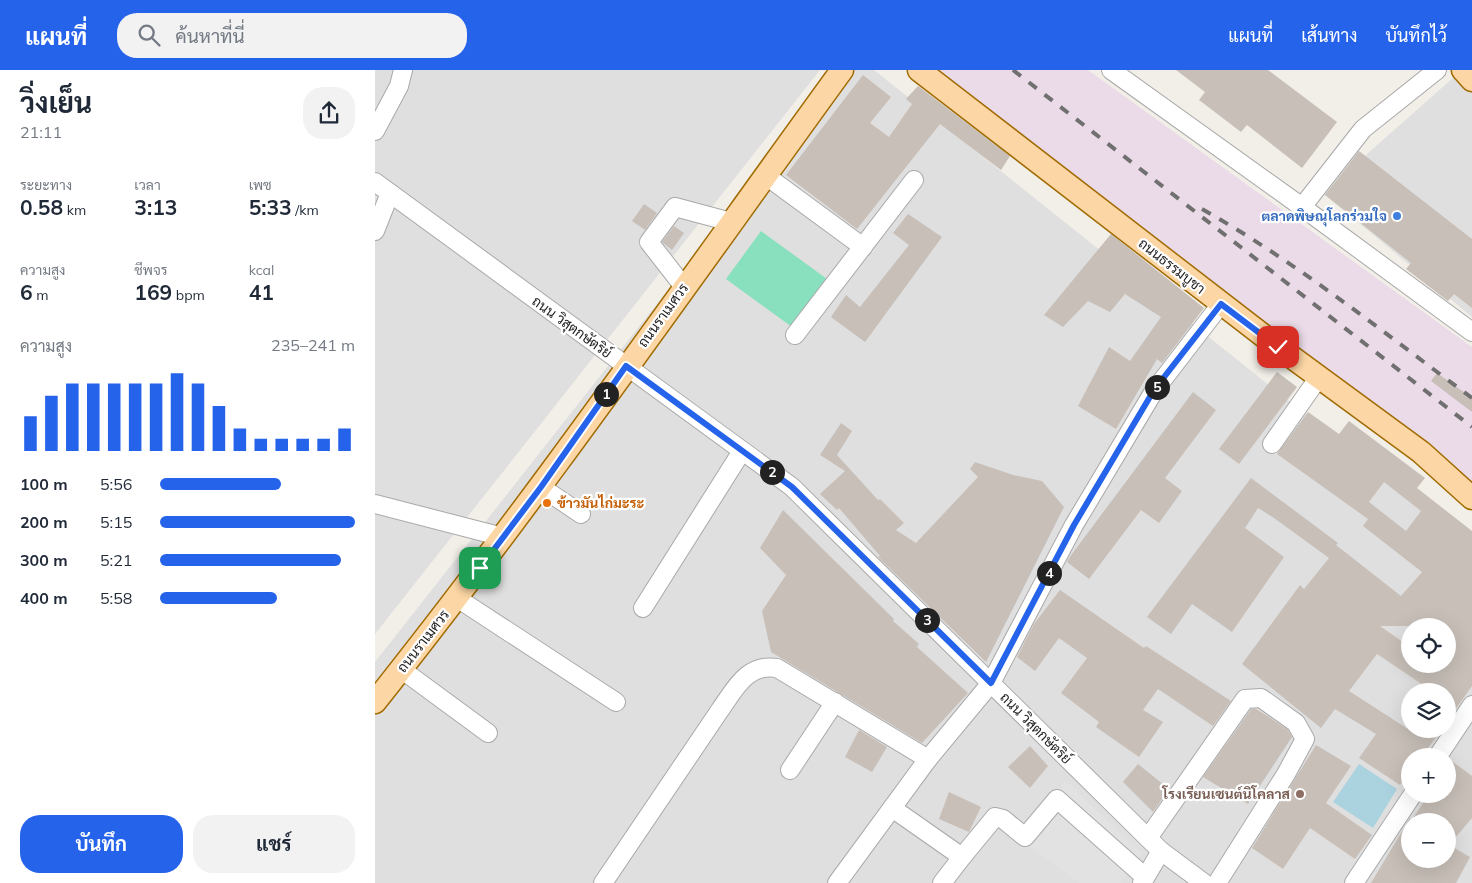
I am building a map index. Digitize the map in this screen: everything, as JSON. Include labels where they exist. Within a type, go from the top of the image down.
[{"type":"main road","name":"ถนนราเมศวร","points":[[375,702],[541,487],[626,366],[842,70]]},
{"type":"main road","name":"ถนนธรรมบูชา","points":[[919,70],[1221,304],[1421,452],[1472,498]]},
{"type":"main road","points":[[1463,70],[1472,80]]},
{"type":"street","points":[[375,131],[399,86],[403,70]]},
{"type":"street","points":[[1111,70],[1472,332]]},
{"type":"street","points":[[1302,207],[1363,129],[1437,70]]},
{"type":"street","points":[[765,175],[863,247]]},
{"type":"street","points":[[795,336],[914,180]]},
{"type":"street","name":"ถนน วิสุตกษัตริย์","points":[[375,182],[792,487],[1161,851],[1204,883]]},
{"type":"street","points":[[375,231],[390,193]]},
{"type":"street","points":[[684,287],[649,242],[675,207],[731,222]]},
{"type":"street","points":[[837,883],[928,759],[991,683],[1074,525],[1154,390],[1221,304]]},
{"type":"street","points":[[1272,444],[1319,377]]},
{"type":"street","points":[[643,608],[742,451]]},
{"type":"street","points":[[541,487],[581,514]]},
{"type":"street","points":[[375,504],[503,537]]},
{"type":"street","points":[[457,598],[617,702]]},
{"type":"street","points":[[603,883],[720,710],[739,684],[754,670],[765,666],[777,668],[928,759]]},
{"type":"street","points":[[401,669],[488,733]]},
{"type":"street","points":[[1148,838],[1245,699],[1261,698],[1296,723],[1305,739],[1286,774],[1217,883]]},
{"type":"street","points":[[790,770],[835,702]]},
{"type":"street","points":[[1443,748],[1472,705]]},
{"type":"street","points":[[942,883],[995,817],[1003,819],[1025,837],[1057,799],[1144,880],[1161,851]]},
{"type":"street","points":[[1354,883],[1407,803]]},
{"type":"street","points":[[892,808],[963,857]]},
{"type":"shaded area","points":[[375,70],[820,70],[375,634]]},
{"type":"shaded area","points":[[841,70],[874,70],[1472,547],[1472,883],[375,883],[375,662]]},
{"type":"shaded area","points":[[938,70],[1088,70],[1472,347],[1472,494],[1259,319]]},
{"type":"shaded area","points":[[1462,70],[1472,70],[1472,317],[1323,193]]},
{"type":"shaded area","points":[[1065,780],[1142,853],[1121,883],[1079,883],[1025,843]]},
{"type":"green space","points":[[761,231],[827,279],[792,327],[726,279]]},
{"type":"water","points":[[1359,764],[1397,789],[1373,828],[1333,802]]},
{"type":"building","points":[[1176,70],[1268,70],[1337,122],[1302,168],[1247,125],[1241,132],[1199,100],[1205,92]]},
{"type":"building","points":[[863,75],[891,97],[870,123],[889,137],[912,104],[906,99],[918,86],[1010,156],[1001,170],[940,124],[857,229],[786,175]]},
{"type":"building","name":"ตลาดพิษณุโลกร่วมใจ","points":[[1359,151],[1472,239],[1472,308],[1454,294],[1448,301],[1406,269],[1411,263],[1325,195]]},
{"type":"building","points":[[644,204],[657,213],[645,230],[632,221]]},
{"type":"building","points":[[908,214],[942,237],[865,342],[831,317],[846,295],[860,307],[909,245],[893,233]]},
{"type":"building","points":[[674,226],[684,233],[672,250],[662,242]]},
{"type":"building","points":[[1111,234],[1204,308],[1162,363],[1157,359],[1116,429],[1078,406],[1109,347],[1130,361],[1161,317],[1125,294],[1110,312],[1088,301],[1063,327],[1044,315]]},
{"type":"building","points":[[1277,372],[1297,387],[1239,464],[1219,449]]},
{"type":"building","points":[[1437,373],[1472,398],[1472,412],[1431,381]]},
{"type":"building","points":[[1193,392],[1216,410],[1165,478],[1182,491],[1159,523],[1141,510],[1089,579],[1067,562],[1069,558]]},
{"type":"building","points":[[1308,412],[1339,434],[1349,421],[1425,478],[1417,488],[1472,531],[1472,686],[1456,708],[1456,683],[1420,683],[1405,673],[1456,673],[1456,618],[1401,618],[1401,626],[1380,626],[1401,641],[1401,670],[1377,654],[1349,691],[1401,724],[1401,738],[1435,738],[1428,748],[1401,748],[1400,785],[1359,758],[1376,734],[1335,709],[1321,728],[1242,664],[1300,585],[1304,589],[1329,558],[1274,518],[1258,508],[1245,528],[1284,557],[1232,632],[1192,604],[1171,634],[1147,617],[1251,478],[1338,543],[1336,545],[1401,596],[1422,572],[1363,526],[1368,519],[1277,454]],"holes":[[[1384,482],[1421,511],[1406,531],[1369,502]]]},
{"type":"building","points":[[841,423],[852,431],[837,455],[878,500],[880,499],[904,523],[896,530],[916,543],[978,477],[970,469],[975,462],[1013,475],[1042,481],[1064,507],[986,662],[878,557],[880,556],[839,508],[837,510],[820,494],[845,471],[820,455]]},
{"type":"building","points":[[783,510],[894,619],[893,621],[919,644],[917,647],[968,693],[922,743],[771,652],[762,611],[786,575],[760,548]]},
{"type":"building","points":[[1060,590],[1144,648],[1146,646],[1231,701],[1213,726],[1158,689],[1143,710],[1163,722],[1139,757],[1096,727],[1099,722],[1061,693],[1087,658],[1059,638],[1035,671],[1017,657],[1034,624]]},
{"type":"building","points":[[1251,709],[1256,709],[1269,717],[1288,730],[1292,737],[1248,804],[1203,777]]},
{"type":"building","points":[[859,730],[887,747],[872,772],[845,757]]},
{"type":"building","points":[[1316,745],[1351,766],[1326,803],[1372,835],[1355,859],[1310,828],[1283,869],[1252,848]]},
{"type":"building","points":[[1030,746],[1048,766],[1030,788],[1008,767]]},
{"type":"building","points":[[1138,764],[1169,789],[1153,812],[1123,782]]},
{"type":"building","points":[[1456,764],[1472,776],[1472,818],[1456,837],[1456,813],[1416,813],[1423,803],[1456,803]]},
{"type":"building","points":[[949,792],[981,807],[969,832],[939,819]]},
{"type":"building","points":[[1401,833],[1401,868],[1456,868],[1456,849],[1470,857],[1456,883],[1371,883]]},
{"type":"railway","points":[[1013,70],[1472,427]]},
{"type":"railway","points":[[1202,209],[1238,230],[1306,275],[1472,398]]},
{"type":"place","name":"ตลาดพิษณุโลกร่วมใจ","points":[[1397,216]]},
{"type":"place","name":"ข้าวมันไก่มะระ","points":[[547,503]]},
{"type":"place","name":"โรงเรียนเซนต์นิโคลาส","points":[[1300,794]]},
{"type":"route","points":[[480,568],[541,487],[626,366],[792,487],[991,683],[1074,525],[1154,390],[1221,304],[1278,347]]}]
